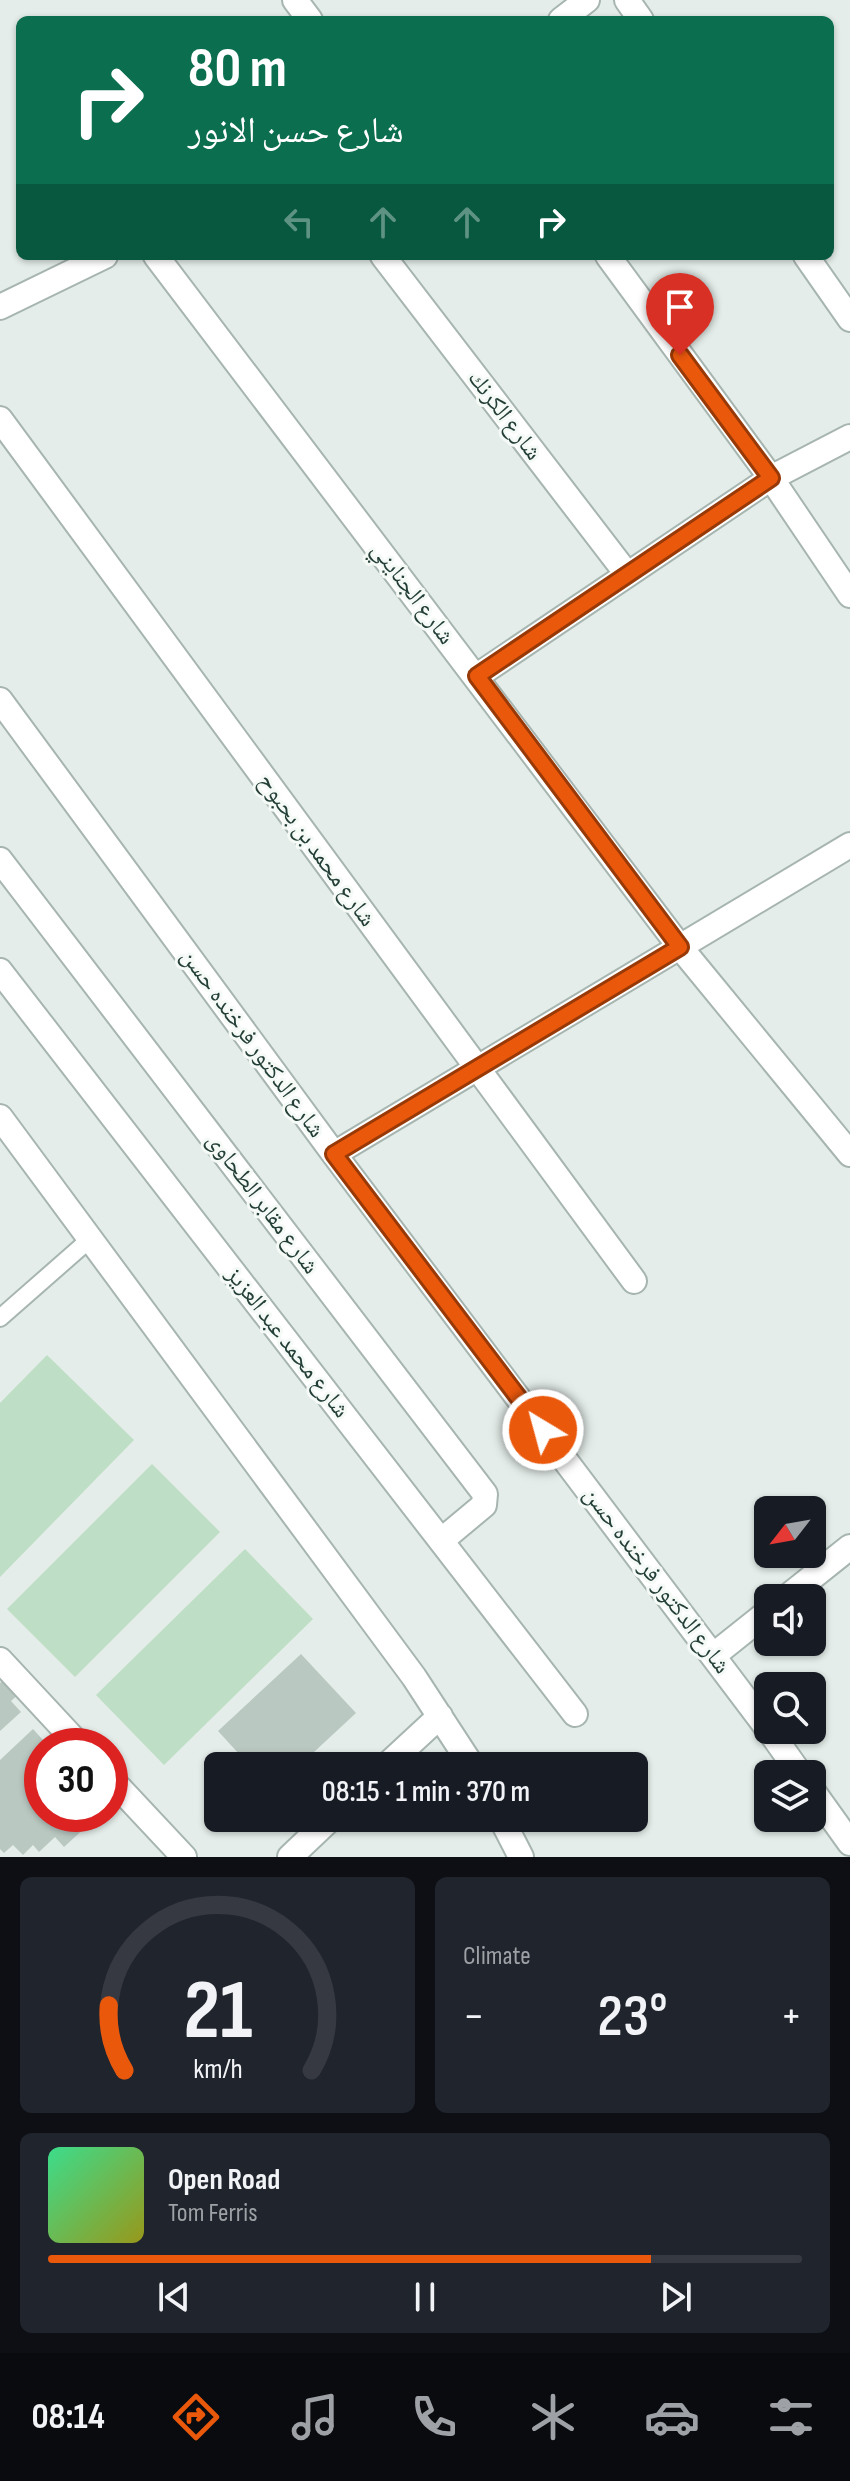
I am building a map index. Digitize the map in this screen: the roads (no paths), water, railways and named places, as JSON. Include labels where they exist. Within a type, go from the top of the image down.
[{"type":"street","points":[[566,16],[587,0]]},
{"type":"street","points":[[0,307],[97,260]]},
{"type":"street","name":"شارع الجنايني","points":[[159,260],[680,947],[850,1154]]},
{"type":"street","name":"شارع الكرنك","points":[[386,260],[627,574]]},
{"type":"street","points":[[611,260],[771,478],[850,595]]},
{"type":"street","points":[[809,260],[850,319]]},
{"type":"street","name":"شارع محمد بن بحبوح","points":[[0,419],[634,1281]]},
{"type":"street","points":[[477,676],[771,478],[850,437]]},
{"type":"street","name":"شارع الدكتور فرخنده حسن","points":[[0,700],[334,1154],[754,1711]]},
{"type":"street","points":[[334,1154],[850,845]]},
{"type":"street","name":"شارع مقابر الطحاوى","points":[[0,860],[485,1494],[484,1505],[442,1540]]},
{"type":"street","name":"شارع محمد عبد العزيز","points":[[0,971],[575,1714]]},
{"type":"street","points":[[2,1124],[90,1239],[440,1716],[463,1752]]},
{"type":"street","points":[[804,1584],[850,1547]]},
{"type":"street","points":[[714,1655],[754,1623]]},
{"type":"street","points":[[0,1660],[63,1728]]},
{"type":"street","points":[[401,1752],[440,1716]]},
{"type":"street","points":[[128,1797],[184,1857]]},
{"type":"street","points":[[826,1810],[850,1843]]},
{"type":"street","points":[[290,1857],[316,1832]]},
{"type":"street","points":[[508,1832],[521,1857]]},
{"type":"lane","points":[[0,1318],[90,1239]]}]
